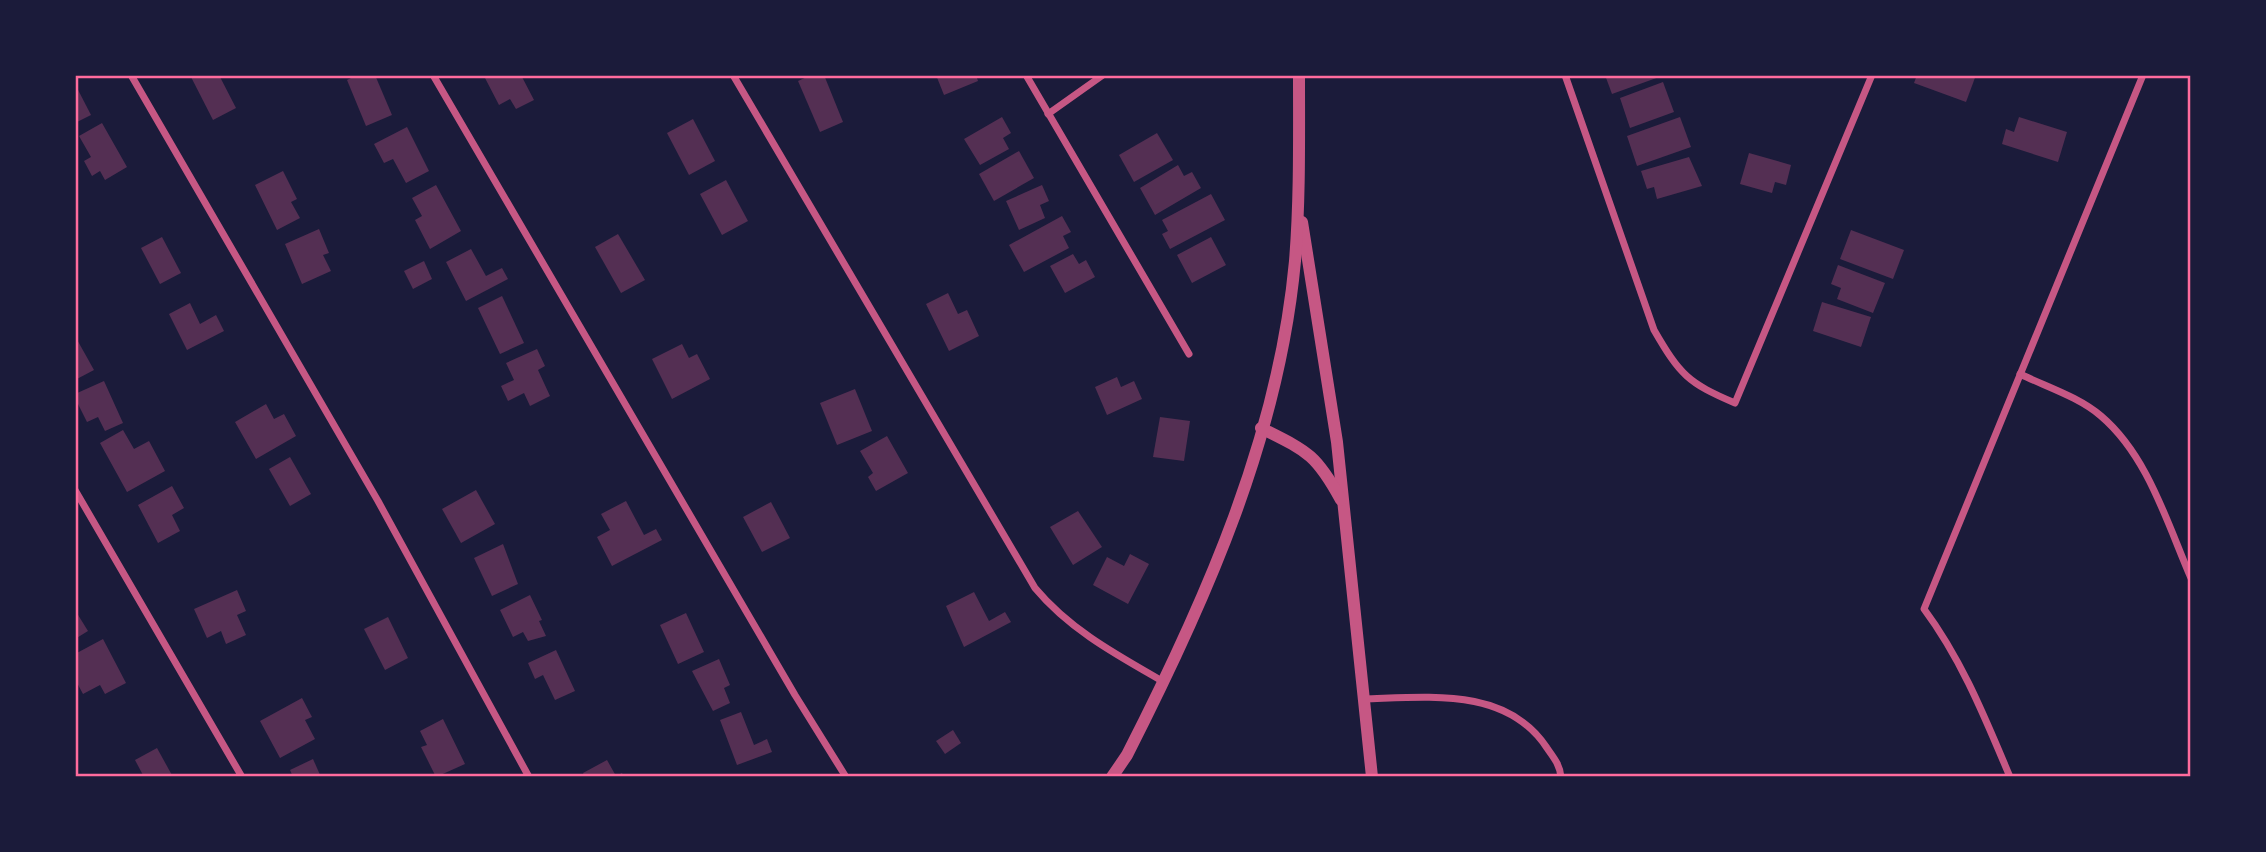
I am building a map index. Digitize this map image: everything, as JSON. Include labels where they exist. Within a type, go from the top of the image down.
[{"type":"street","points":[[131,75],[378,501],[529,777]]},
{"type":"street","points":[[433,75],[795,695],[846,777]]},
{"type":"street","points":[[733,75],[1035,588],[1048,603],[1094,641],[1164,682]]},
{"type":"street","points":[[1026,75],[1189,354]]},
{"type":"street","points":[[1048,114],[1103,75]]},
{"type":"street","points":[[1112,777],[1127,755],[1200,607],[1235,516],[1261,428],[1288,308],[1298,197],[1299,75]]},
{"type":"street","points":[[1565,75],[1654,330],[1675,367],[1697,387],[1735,403],[1872,75]]},
{"type":"street","points":[[2010,777],[1968,680],[1948,642],[1924,609],[2143,75]]},
{"type":"street","points":[[1298,197],[1344,507],[1372,777]]},
{"type":"street","points":[[2020,374],[2077,400],[2100,415],[2121,436],[2138,460],[2191,578]]},
{"type":"street","points":[[1261,428],[1298,446],[1322,465],[1344,507]]},
{"type":"street","points":[[75,490],[242,777]]},
{"type":"street","points":[[1364,699],[1426,697],[1476,700],[1511,713],[1537,733],[1560,767],[1561,777]]},
{"type":"building","points":[[190,75],[219,75],[236,108],[213,120]]},
{"type":"building","points":[[357,75],[375,75],[392,115],[366,126],[347,80]]},
{"type":"building","points":[[491,75],[521,75],[534,100],[516,109],[510,99],[499,105],[485,78]]},
{"type":"building","points":[[811,75],[824,75],[843,122],[820,132],[798,81]]},
{"type":"building","points":[[936,75],[976,75],[978,81],[944,95]]},
{"type":"building","points":[[1605,75],[1662,75],[1662,76],[1612,94]]},
{"type":"building","points":[[1917,75],[1976,75],[1966,102],[1914,83]]},
{"type":"building","points":[[1663,82],[1674,112],[1630,128],[1620,98]]},
{"type":"building","points":[[75,84],[91,115],[75,123]]},
{"type":"building","points":[[1002,117],[1011,133],[1003,138],[1009,149],[980,165],[964,139]]},
{"type":"building","points":[[1680,117],[1691,147],[1637,166],[1627,136]]},
{"type":"building","points":[[2019,117],[2067,132],[2058,162],[2002,144],[2006,129],[2014,132]]},
{"type":"building","points":[[693,119],[715,161],[689,175],[667,133]]},
{"type":"building","points":[[102,123],[127,167],[105,180],[100,171],[92,176],[84,161],[91,157],[79,136]]},
{"type":"building","points":[[407,127],[429,171],[406,183],[393,159],[384,163],[374,144]]},
{"type":"building","points":[[1157,133],[1173,160],[1134,182],[1119,155]]},
{"type":"building","points":[[1019,151],[1034,178],[994,201],[979,174]]},
{"type":"building","points":[[1749,153],[1791,165],[1786,185],[1775,182],[1772,193],[1740,184]]},
{"type":"building","points":[[1689,157],[1702,186],[1657,199],[1654,187],[1647,189],[1641,171]]},
{"type":"building","points":[[1178,165],[1184,176],[1192,172],[1201,188],[1155,215],[1140,188]]},
{"type":"building","points":[[283,171],[297,199],[291,202],[300,218],[277,230],[255,185]]},
{"type":"building","points":[[726,180],[748,221],[722,235],[700,194]]},
{"type":"building","points":[[436,185],[461,231],[430,249],[415,220],[422,216],[412,198]]},
{"type":"building","points":[[1042,185],[1049,201],[1040,205],[1045,218],[1019,230],[1006,201]]},
{"type":"building","points":[[1211,194],[1225,220],[1170,249],[1162,234],[1168,231],[1162,220]]},
{"type":"building","points":[[1062,216],[1071,232],[1063,236],[1069,248],[1024,272],[1009,245]]},
{"type":"building","points":[[319,229],[329,253],[323,255],[331,271],[302,284],[285,244]]},
{"type":"building","points":[[1851,230],[1904,250],[1893,279],[1840,259]]},
{"type":"building","points":[[618,234],[645,280],[621,293],[595,247]]},
{"type":"building","points":[[162,237],[181,273],[160,284],[141,248]]},
{"type":"building","points":[[1211,237],[1226,265],[1192,283],[1177,255]]},
{"type":"building","points":[[471,249],[486,276],[502,268],[508,279],[466,301],[446,262]]},
{"type":"building","points":[[1073,254],[1079,264],[1086,260],[1095,277],[1065,293],[1050,266]]},
{"type":"building","points":[[424,261],[432,279],[413,289],[404,271]]},
{"type":"building","points":[[1838,265],[1885,283],[1873,313],[1837,299],[1841,288],[1831,284]]},
{"type":"building","points":[[948,293],[958,314],[967,310],[979,336],[949,351],[926,304]]},
{"type":"building","points":[[502,296],[524,343],[500,354],[478,308]]},
{"type":"building","points":[[1822,302],[1871,317],[1861,347],[1813,331]]},
{"type":"building","points":[[190,303],[200,324],[216,315],[224,331],[187,350],[169,314]]},
{"type":"building","points":[[75,336],[94,370],[75,380]]},
{"type":"building","points":[[682,344],[689,358],[697,354],[710,379],[672,399],[652,359]]},
{"type":"building","points":[[537,349],[545,366],[538,370],[550,396],[530,406],[524,393],[508,401],[501,386],[514,380],[506,363]]},
{"type":"building","points":[[1117,377],[1121,387],[1134,381],[1142,399],[1107,415],[1095,387]]},
{"type":"building","points":[[104,381],[123,423],[105,431],[98,417],[87,422],[75,398],[75,394]]},
{"type":"building","points":[[855,389],[872,431],[837,445],[820,403]]},
{"type":"building","points":[[266,404],[274,419],[284,414],[296,436],[256,459],[235,422]]},
{"type":"building","points":[[1160,417],[1190,421],[1184,461],[1153,457]]},
{"type":"building","points":[[123,430],[134,449],[149,441],[165,471],[127,492],[100,443]]},
{"type":"building","points":[[887,436],[908,473],[876,491],[868,477],[873,473],[860,451]]},
{"type":"building","points":[[290,457],[311,494],[290,506],[269,469]]},
{"type":"building","points":[[172,486],[184,508],[172,515],[180,531],[158,543],[138,505]]},
{"type":"building","points":[[476,490],[495,524],[461,543],[442,509]]},
{"type":"building","points":[[626,501],[644,535],[656,529],[662,540],[612,566],[597,537],[610,530],[601,514]]},
{"type":"building","points":[[771,502],[790,538],[762,552],[743,517]]},
{"type":"building","points":[[1078,511],[1102,547],[1073,565],[1050,527]]},
{"type":"building","points":[[503,544],[518,584],[492,596],[474,558]]},
{"type":"building","points":[[1130,554],[1149,564],[1128,604],[1093,585],[1107,557],[1124,566]]},
{"type":"building","points":[[237,590],[246,611],[237,615],[246,635],[226,644],[221,631],[207,638],[194,609]]},
{"type":"building","points":[[974,592],[989,621],[1005,612],[1011,622],[964,647],[946,606]]},
{"type":"building","points":[[530,595],[546,636],[528,641],[523,632],[513,637],[500,610]]},
{"type":"building","points":[[75,610],[88,631],[75,639]]},
{"type":"building","points":[[686,613],[704,652],[678,664],[660,625]]},
{"type":"building","points":[[388,617],[408,658],[385,670],[364,629]]},
{"type":"building","points":[[103,639],[126,683],[105,694],[100,685],[83,694],[75,679],[75,654]]},
{"type":"building","points":[[556,650],[575,691],[555,700],[543,675],[535,679],[528,663]]},
{"type":"building","points":[[719,659],[730,685],[724,688],[730,703],[713,711],[692,671]]},
{"type":"building","points":[[302,698],[312,717],[305,720],[315,739],[280,758],[260,721]]},
{"type":"building","points":[[741,712],[754,745],[767,739],[772,752],[737,765],[720,720]]},
{"type":"building","points":[[443,719],[465,764],[436,777],[421,747],[427,745],[420,731]]},
{"type":"building","points":[[953,730],[961,743],[945,754],[936,741]]},
{"type":"building","points":[[157,748],[173,777],[144,777],[135,760]]},
{"type":"building","points":[[313,759],[321,777],[293,777],[290,770]]},
{"type":"building","points":[[607,760],[616,776],[622,773],[624,777],[585,777],[583,773]]}]
